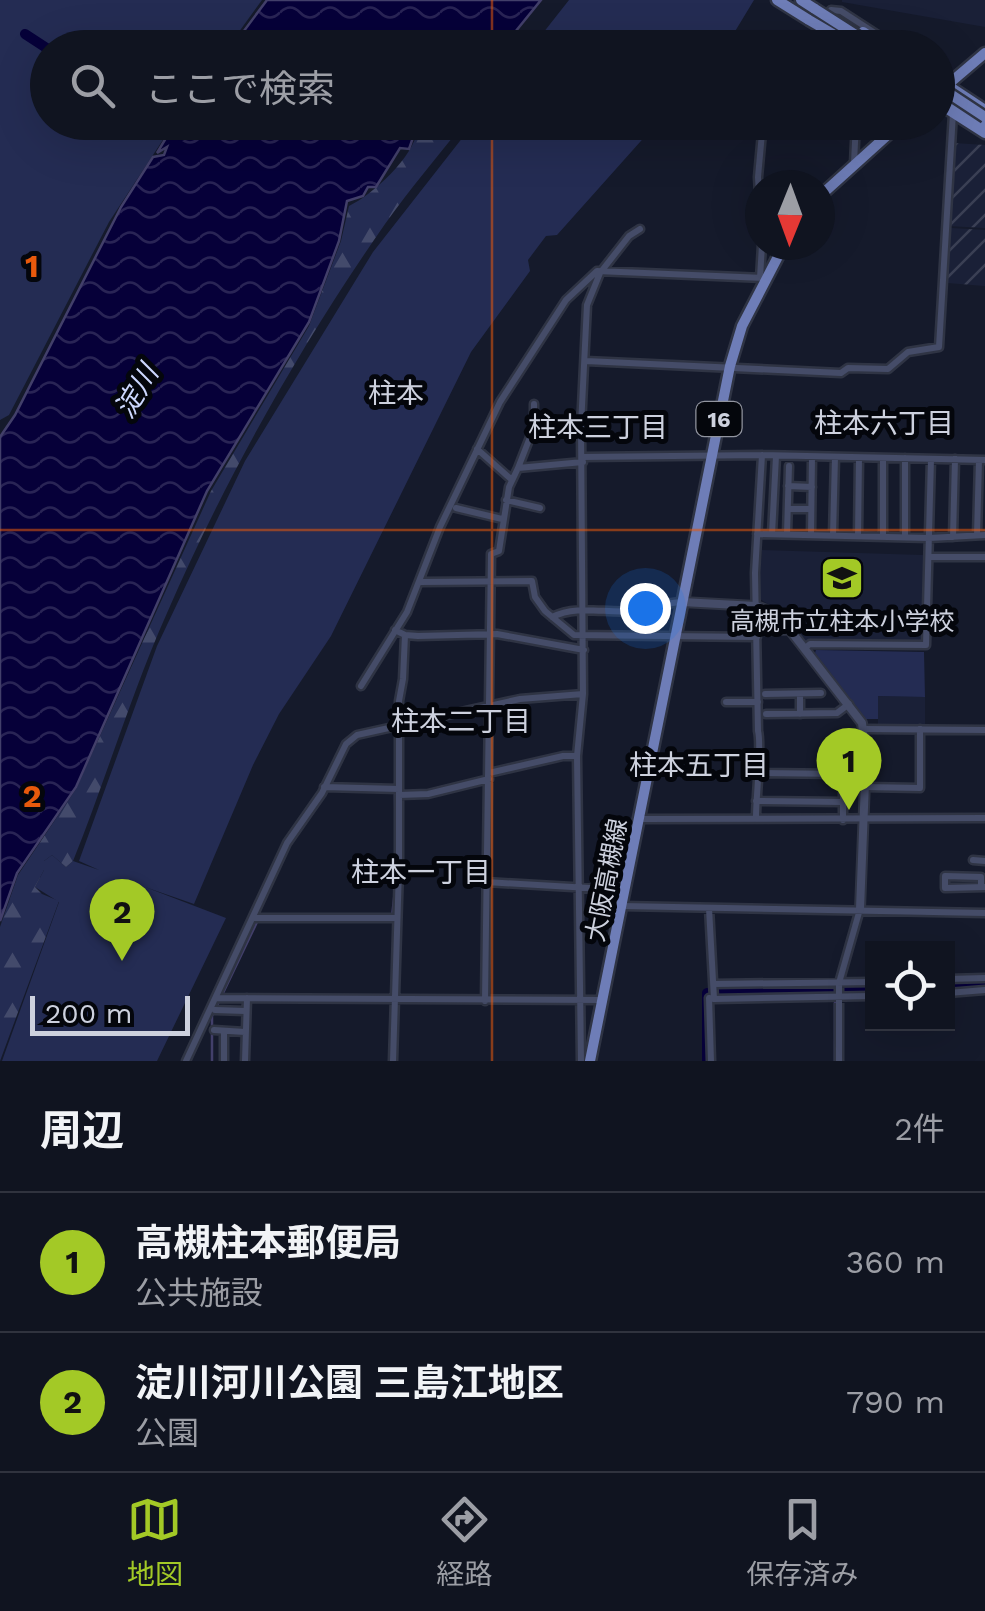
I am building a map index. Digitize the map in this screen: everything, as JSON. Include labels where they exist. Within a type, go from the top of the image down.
[{"type":"main road","points":[[782,0],[858,30]]},
{"type":"main road","points":[[801,0],[836,30]]},
{"type":"main road","points":[[813,10],[840,30]]},
{"type":"main road","points":[[813,10],[846,30]]},
{"type":"main road","points":[[955,74],[985,53]]},
{"type":"main road","points":[[955,96],[985,117]]},
{"type":"main road","points":[[955,113],[985,133]]},
{"type":"main road","points":[[835,181],[881,140]]},
{"type":"main road","name":"大阪高槻線","points":[[590,1061],[730,366],[742,326],[774,260]]},
{"type":"street","points":[[818,30],[831,10],[841,11],[870,30]]},
{"type":"street","points":[[759,170],[761,140]]},
{"type":"street","points":[[854,163],[855,140]]},
{"type":"street","points":[[586,362],[841,373],[848,368],[885,370],[908,352],[938,348],[951,140]]},
{"type":"street","points":[[582,1061],[577,756],[585,636],[581,426],[588,305],[596,280],[629,236],[640,229]]},
{"type":"street","points":[[362,686],[420,582],[427,556],[476,449],[519,369],[566,300],[597,271],[762,278],[762,260]]},
{"type":"street","points":[[484,1000],[490,554],[499,551],[506,500],[534,427],[534,404]]},
{"type":"street","points":[[534,427],[581,426]]},
{"type":"street","points":[[476,449],[512,480]]},
{"type":"street","points":[[518,468],[583,460],[711,455],[982,460],[981,535],[929,538],[757,534]]},
{"type":"street","points":[[756,817],[758,750],[762,742],[756,606],[762,455]]},
{"type":"street","points":[[772,534],[776,456]]},
{"type":"street","points":[[811,534],[812,457]]},
{"type":"street","points":[[833,535],[835,457]]},
{"type":"street","points":[[858,536],[859,458]]},
{"type":"street","points":[[883,458],[883,536]]},
{"type":"street","points":[[906,458],[906,537]]},
{"type":"street","points":[[805,648],[810,644],[926,645],[931,458]]},
{"type":"street","points":[[953,537],[955,459]]},
{"type":"street","points":[[787,534],[789,466]]},
{"type":"street","points":[[788,486],[812,487]]},
{"type":"street","points":[[506,500],[540,508]]},
{"type":"street","points":[[456,508],[502,519]]},
{"type":"street","points":[[788,509],[812,509]]},
{"type":"street","points":[[928,557],[985,557]]},
{"type":"street","points":[[420,582],[532,581],[535,597],[552,617],[566,631],[585,636],[757,636]]},
{"type":"street","points":[[552,617],[582,609],[633,611],[654,604],[682,602],[756,606],[772,612],[790,630],[864,728],[860,909],[839,983],[839,1061]]},
{"type":"street","points":[[395,630],[405,635],[488,634],[584,650]]},
{"type":"street","points":[[766,632],[790,630]]},
{"type":"street","points":[[392,1061],[398,701],[405,635]]},
{"type":"street","points":[[386,647],[404,654]]},
{"type":"street","points":[[765,694],[821,693]]},
{"type":"street","points":[[186,1061],[287,842],[324,788],[346,744],[358,735],[520,699],[583,694]]},
{"type":"street","points":[[800,694],[800,714]]},
{"type":"street","points":[[726,702],[758,702]]},
{"type":"street","points":[[766,714],[837,713],[848,704]]},
{"type":"street","points":[[864,728],[985,730]]},
{"type":"street","points":[[865,787],[920,788],[920,729]]},
{"type":"street","points":[[324,788],[428,794],[563,756],[577,756]]},
{"type":"street","points":[[758,773],[843,774],[843,820]]},
{"type":"street","points":[[756,801],[843,802]]},
{"type":"street","points":[[638,819],[985,818]]},
{"type":"street","points":[[974,860],[985,862]]},
{"type":"street","points":[[945,876],[981,877],[983,887],[945,888],[945,876]]},
{"type":"street","points":[[486,882],[624,890]]},
{"type":"street","points":[[621,906],[985,913]]},
{"type":"street","points":[[709,908],[714,999]]},
{"type":"street","points":[[254,918],[397,918]]},
{"type":"street","points":[[955,980],[985,978]]},
{"type":"street","points":[[714,984],[865,982]]},
{"type":"street","points":[[955,992],[985,990]]},
{"type":"street","points":[[711,1061],[709,998],[865,996]]},
{"type":"street","points":[[217,998],[603,1000]]},
{"type":"street","points":[[245,1061],[247,998]]},
{"type":"street","points":[[215,1010],[245,1011]]},
{"type":"street","points":[[214,1030],[245,1032]]},
{"type":"street","points":[[224,1031],[224,1061]]},
{"type":"shaded area","points":[[985,0],[985,27],[842,2]]},
{"type":"shaded area","points":[[953,143],[985,145],[985,228],[949,226]]},
{"type":"shaded area","points":[[950,228],[985,230],[985,286],[948,283]]},
{"type":"shaded area","name":"高槻市立柱本小学校","points":[[762,550],[923,555],[924,641],[806,641],[778,610],[758,598]]},
{"type":"shaded area","points":[[878,696],[925,697],[925,725],[878,724]]},
{"type":"green space","points":[[0,0],[262,0],[240,30],[30,30],[30,140],[163,140],[109,222],[9,415],[0,420]]},
{"type":"green space","points":[[569,0],[754,0],[736,30],[545,30]]},
{"type":"green space","points":[[414,140],[450,140],[385,224],[323,317],[214,512],[154,644],[73,861],[66,867],[52,855],[44,861],[35,887],[59,901],[0,1061],[0,927],[18,875],[76,789],[211,491],[309,326],[341,241],[349,206],[391,174]]},
{"type":"green space","points":[[461,140],[642,140],[557,235],[546,236],[528,260],[530,271],[471,352],[331,636],[279,714],[253,765],[194,904],[145,887],[226,918],[157,1061],[2,1061],[59,902],[35,887],[44,861],[52,855],[66,867],[73,861],[99,870],[79,861],[157,646],[245,461],[373,252]]},
{"type":"green space","points":[[816,650],[924,652],[925,697],[878,696],[878,719],[866,719]]},
{"type":"water","points":[[267,0],[541,0],[517,30],[245,30]]},
{"type":"water","name":"淀川","points":[[165,140],[412,140],[409,149],[400,148],[376,187],[368,187],[363,196],[347,201],[339,241],[309,322],[207,491],[76,787],[17,873],[0,921],[0,437],[15,415],[121,207],[153,157],[164,155],[167,147],[157,153]]},
{"type":"waterway","points":[[25,34],[30,37]]},
{"type":"waterway","points":[[396,862],[395,792],[446,786]]},
{"type":"waterway","points":[[392,917],[395,890]]},
{"type":"waterway","points":[[280,921],[387,921]]},
{"type":"waterway","points":[[212,1061],[212,1016],[257,922]]},
{"type":"waterway","points":[[955,989],[985,987]]},
{"type":"waterway","points":[[835,991],[835,1061]]},
{"type":"waterway","points":[[707,1061],[707,993],[865,991]]},
{"type":"place","name":"高槻市立柱本小学校","points":[[842,578]]},
{"type":"place","name":"高槻柱本郵便局","points":[[849,810]]},
{"type":"place","name":"淀川河川公園 三島江地区","points":[[122,961]]},
{"type":"district","name":"柱本","points":[[396,393]]},
{"type":"district","name":"柱本六丁目","points":[[884,423]]},
{"type":"district","name":"柱本三丁目","points":[[598,427]]},
{"type":"district","name":"柱本二丁目","points":[[461,721]]},
{"type":"district","name":"柱本五丁目","points":[[699,765]]},
{"type":"district","name":"柱本一丁目","points":[[421,872]]}]
